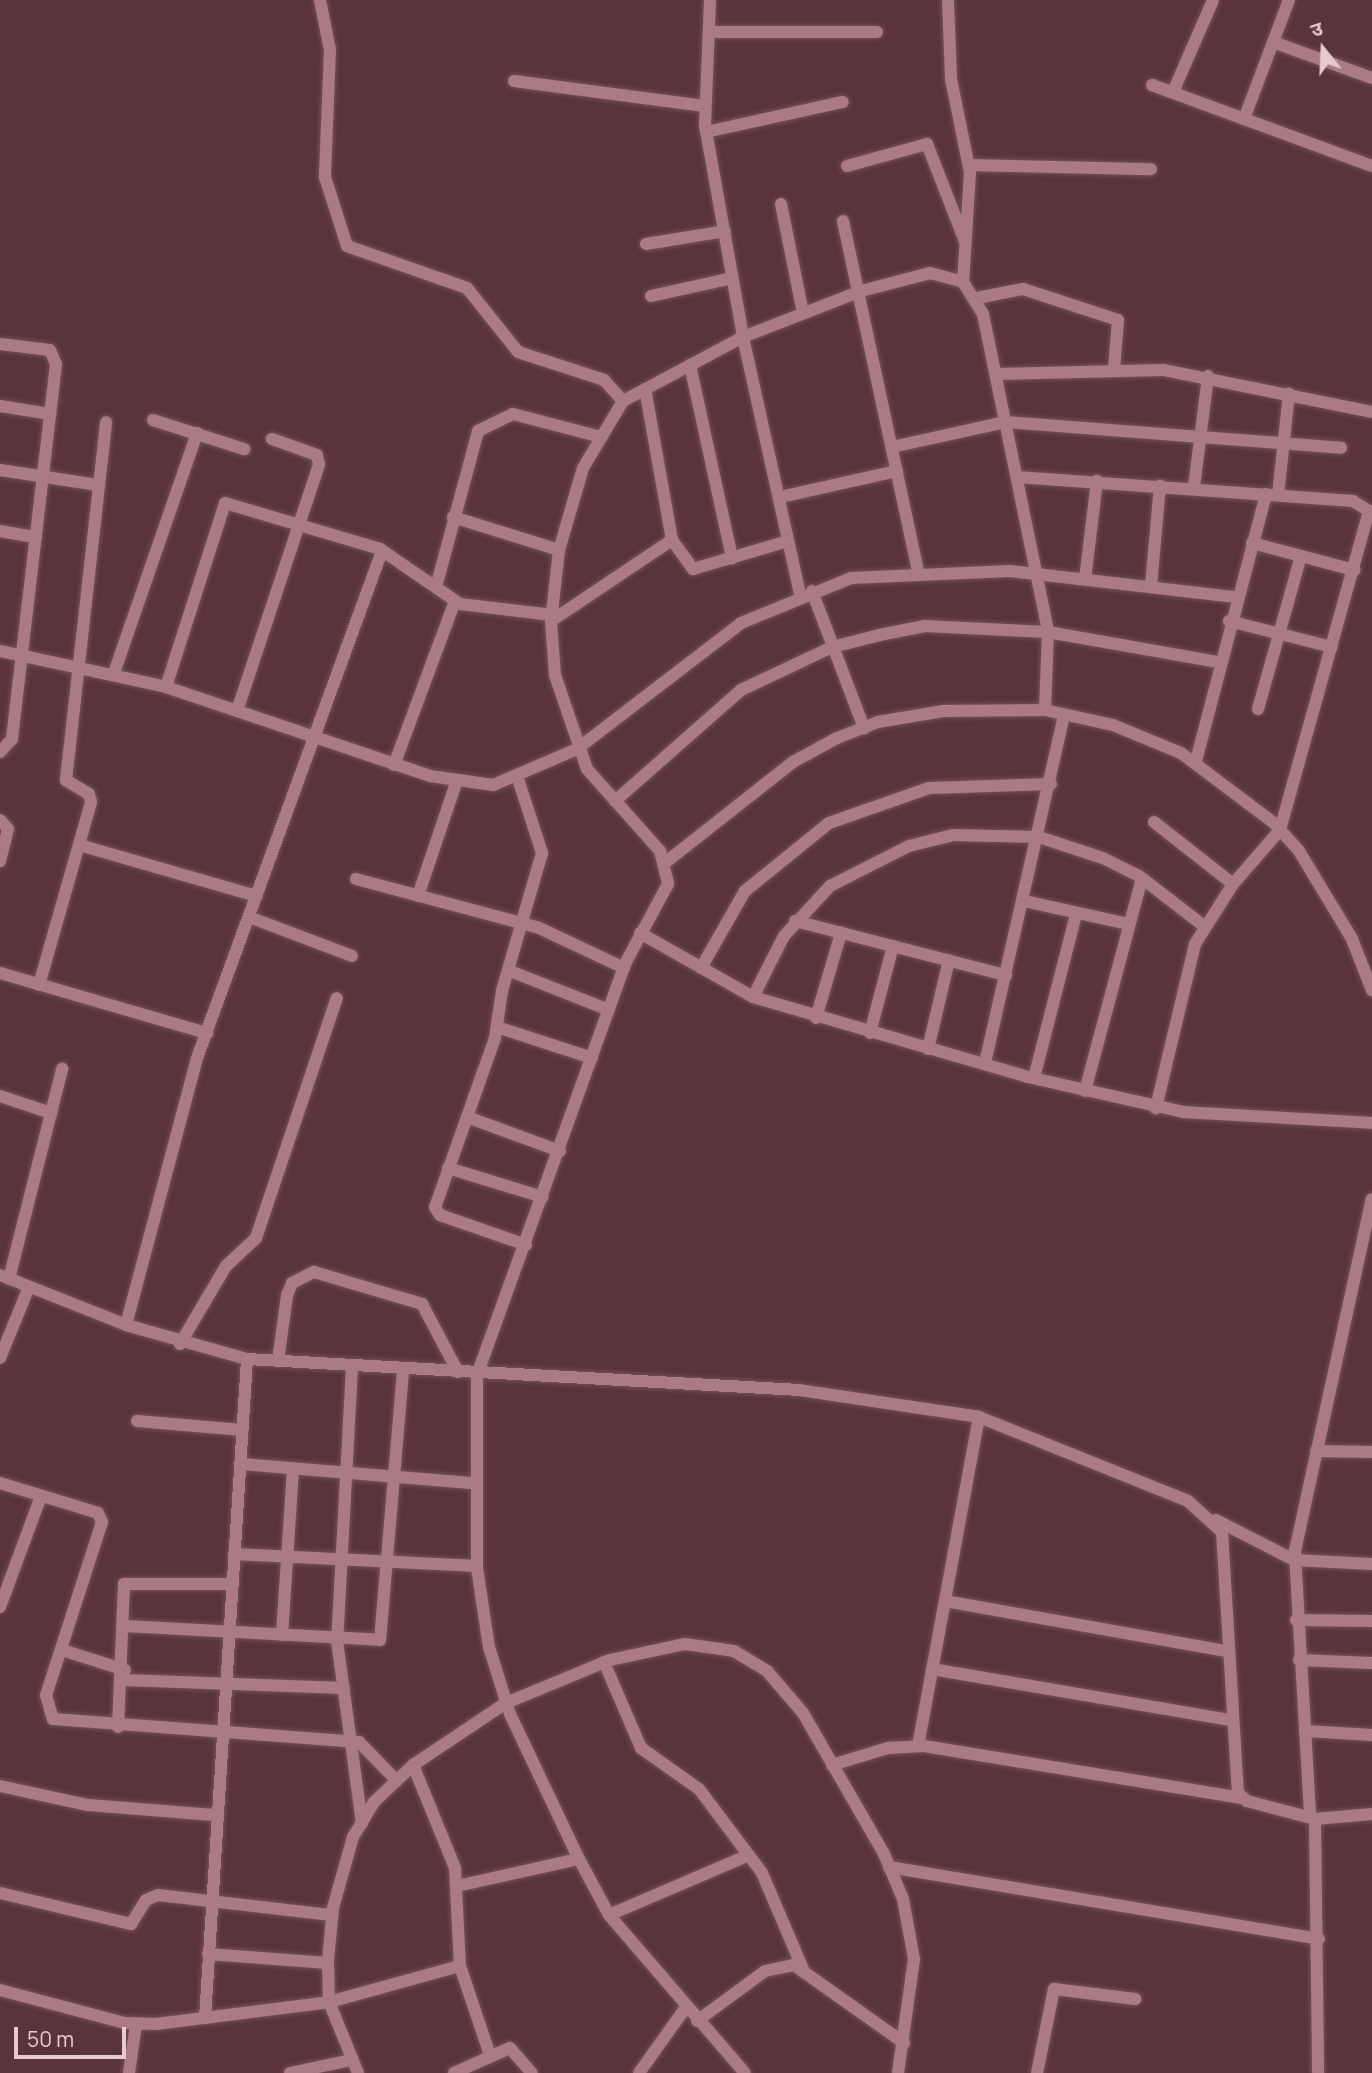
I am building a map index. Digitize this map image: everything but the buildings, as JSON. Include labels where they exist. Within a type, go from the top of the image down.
[{"type":"street","points":[[320,0],[330,50],[325,177],[347,246],[467,288],[518,352],[604,380],[623,401]]},
{"type":"street","points":[[710,0],[704,106],[706,132],[743,337],[788,541],[806,592],[832,647],[864,728]]},
{"type":"street","points":[[948,0],[951,79],[970,164],[963,282]]},
{"type":"street","points":[[1173,92],[1213,0]]},
{"type":"street","points":[[1244,118],[1289,0]]},
{"type":"street","points":[[710,32],[877,33]]},
{"type":"street","points":[[1273,42],[1372,78]]},
{"type":"street","points":[[514,81],[704,106]]},
{"type":"street","points":[[1152,85],[1372,166]]},
{"type":"street","points":[[706,132],[843,103]]},
{"type":"street","points":[[847,166],[927,144],[965,242]]},
{"type":"street","points":[[970,164],[1150,169]]},
{"type":"street","points":[[781,204],[803,313]]},
{"type":"street","points":[[843,221],[861,291],[918,572]]},
{"type":"street","points":[[646,244],[725,230]]},
{"type":"street","points":[[745,2073],[696,2021],[609,1914],[579,1860],[526,1758],[506,1703],[489,1647],[477,1566],[474,1483],[477,1374],[526,1245],[624,968],[668,884],[666,862],[615,801],[577,749],[555,675],[552,618],[559,550],[583,468],[623,401],[743,337],[861,291],[930,273],[963,282],[977,298],[996,374],[1037,574],[1048,632],[1045,710]]},
{"type":"street","points":[[651,296],[732,278]]},
{"type":"street","points":[[977,298],[1023,289],[1118,320],[1114,369]]},
{"type":"street","points":[[0,345],[53,353],[50,414],[12,739],[0,752]]},
{"type":"street","points":[[690,365],[732,558]]},
{"type":"street","points":[[996,374],[1114,369],[1208,376],[1372,412]]},
{"type":"street","points":[[1194,487],[1208,376]]},
{"type":"street","points":[[645,389],[671,540],[688,568],[788,541]]},
{"type":"street","points":[[1196,761],[1229,621],[1252,542],[1272,495],[1283,443],[1289,394]]},
{"type":"street","points":[[0,406],[50,414]]},
{"type":"street","points":[[436,587],[472,440],[491,421],[513,414],[601,437]]},
{"type":"street","points":[[153,420],[244,449]]},
{"type":"street","points":[[38,985],[91,802],[89,794],[66,780],[75,666],[106,422]]},
{"type":"street","points":[[892,447],[1006,422],[1341,448]]},
{"type":"street","points":[[114,673],[197,433]]},
{"type":"street","points":[[237,711],[302,525],[319,459],[272,439]]},
{"type":"street","points":[[0,470],[98,485]]},
{"type":"street","points":[[780,497],[897,471]]},
{"type":"street","points":[[1017,477],[1194,487],[1353,501],[1370,505],[1280,830],[1233,884],[1204,926],[1179,995],[1156,1108]]},
{"type":"street","points":[[1085,579],[1097,481]]},
{"type":"street","points":[[1151,586],[1160,485]]},
{"type":"street","points":[[166,687],[221,507],[231,502],[382,551],[455,601],[492,611],[552,618],[671,540]]},
{"type":"street","points":[[453,517],[559,550]]},
{"type":"street","points":[[0,531],[35,537]]},
{"type":"street","points":[[1252,542],[1354,570]]},
{"type":"street","points":[[126,1325],[207,1033],[382,551]]},
{"type":"street","points":[[1258,709],[1301,556]]},
{"type":"street","points":[[0,651],[114,673],[166,687],[394,765],[456,783],[518,779],[577,749],[697,652],[806,592],[881,572],[1037,574],[1236,597]]},
{"type":"street","points":[[394,765],[455,601]]},
{"type":"street","points":[[1229,621],[1332,647]]},
{"type":"street","points":[[615,801],[741,690],[832,647],[925,626],[1048,632],[1218,663]]},
{"type":"street","points":[[666,862],[793,762],[864,728],[943,711],[1045,710],[1113,725],[1196,761],[1280,830],[1352,939],[1372,990]]},
{"type":"street","points":[[985,1063],[1039,837],[1064,715]]},
{"type":"street","points":[[518,779],[542,853],[497,1027],[435,1207],[440,1215],[526,1245]]},
{"type":"street","points":[[418,896],[456,783]]},
{"type":"street","points":[[701,968],[745,891],[829,823],[929,788],[1051,784]]},
{"type":"street","points":[[0,820],[8,829],[0,861]]},
{"type":"street","points":[[1154,822],[1233,884]]},
{"type":"street","points":[[753,997],[794,921],[853,870],[909,846],[975,834],[1039,837],[1142,878],[1204,926]]},
{"type":"street","points":[[79,845],[257,896]]},
{"type":"street","points":[[1085,1091],[1142,878]]},
{"type":"street","points":[[356,879],[524,923],[624,968]]},
{"type":"street","points":[[1024,901],[1129,924]]},
{"type":"street","points":[[1034,1078],[1076,914]]},
{"type":"street","points":[[249,917],[352,956]]},
{"type":"street","points":[[794,921],[1006,975]]},
{"type":"street","points":[[640,933],[753,997],[816,1018],[1034,1078],[1156,1108],[1372,1124]]},
{"type":"street","points":[[816,1018],[841,933]]},
{"type":"street","points":[[870,1033],[893,946]]},
{"type":"street","points":[[928,1048],[949,960]]},
{"type":"street","points":[[510,971],[609,1010]]},
{"type":"street","points":[[0,973],[207,1033]]},
{"type":"street","points":[[180,1343],[226,1266],[256,1238],[337,998]]},
{"type":"street","points":[[497,1027],[592,1058]]},
{"type":"street","points":[[62,1069],[5,1277],[126,1325],[180,1343],[247,1359],[799,1390],[979,1417],[1084,1455],[1294,1560],[1372,1564]]},
{"type":"street","points":[[0,1096],[51,1113]]},
{"type":"street","points":[[467,1117],[560,1151]]},
{"type":"street","points":[[448,1168],[543,1197]]},
{"type":"street","points":[[1318,2073],[1319,1939],[1313,1816],[1296,1620],[1294,1560],[1316,1451],[1367,1247],[1372,1199]]},
{"type":"street","points":[[278,1361],[287,1294],[292,1283],[314,1272],[422,1304],[458,1372]]},
{"type":"street","points":[[0,1358],[29,1287]]},
{"type":"street","points":[[205,2018],[215,1815],[231,1632],[247,1359]]},
{"type":"street","points":[[352,1367],[338,1560],[337,1642],[362,1823]]},
{"type":"street","points":[[125,1626],[282,1635],[337,1642],[382,1638],[403,1369]]},
{"type":"street","points":[[918,1746],[979,1417]]},
{"type":"street","points":[[136,1421],[243,1430]]},
{"type":"street","points":[[1316,1451],[1372,1452]]},
{"type":"street","points":[[241,1464],[474,1483]]},
{"type":"street","points":[[282,1635],[285,1557],[293,1469]]},
{"type":"street","points":[[0,1483],[98,1513],[102,1522],[62,1650],[47,1711],[64,1724],[351,1740],[364,1744],[397,1781]]},
{"type":"street","points":[[0,1607],[41,1496]]},
{"type":"street","points":[[1215,1520],[1223,1540],[1231,1720],[1236,1785],[1242,1798]]},
{"type":"street","points":[[234,1555],[477,1566]]},
{"type":"street","points":[[118,1727],[124,1675],[126,1581],[232,1584]]},
{"type":"street","points":[[945,1601],[1227,1651]]},
{"type":"street","points":[[1296,1620],[1372,1621]]},
{"type":"street","points":[[358,2073],[330,2002],[328,1963],[332,1915],[362,1823],[413,1765],[506,1703],[604,1662],[685,1644],[751,1659],[803,1713],[889,1867],[912,1930],[904,2043],[898,2073]]},
{"type":"street","points":[[62,1650],[124,1675],[344,1688]]},
{"type":"street","points":[[1299,1660],[1372,1662]]},
{"type":"street","points":[[604,1662],[641,1748],[699,1789],[749,1855],[772,1891],[803,1969],[904,2043]]},
{"type":"street","points":[[932,1669],[1231,1720]]},
{"type":"street","points":[[1305,1731],[1372,1735]]},
{"type":"street","points":[[832,1765],[888,1748],[918,1746],[1242,1798],[1313,1816],[1372,1814]]},
{"type":"street","points":[[413,1765],[457,1886],[460,1966],[490,2055]]},
{"type":"street","points":[[0,1786],[88,1805],[215,1815]]},
{"type":"street","points":[[609,1914],[749,1855]]},
{"type":"street","points":[[457,1886],[579,1860]]},
{"type":"street","points":[[889,1867],[1319,1939]]},
{"type":"street","points":[[0,1893],[135,1924],[149,1898],[211,1900],[332,1915]]},
{"type":"street","points":[[208,1954],[328,1963]]},
{"type":"street","points":[[0,1990],[136,2024],[330,2002],[460,1966]]},
{"type":"street","points":[[696,2021],[773,1968],[803,1969]]},
{"type":"street","points":[[1037,2073],[1054,1989],[1135,1999]]},
{"type":"street","points":[[639,2073],[685,2007]]},
{"type":"street","points":[[129,2073],[136,2024]]},
{"type":"street","points":[[454,2073],[490,2055],[516,2050],[532,2073]]},
{"type":"street","points":[[290,2073],[351,2060]]}]
